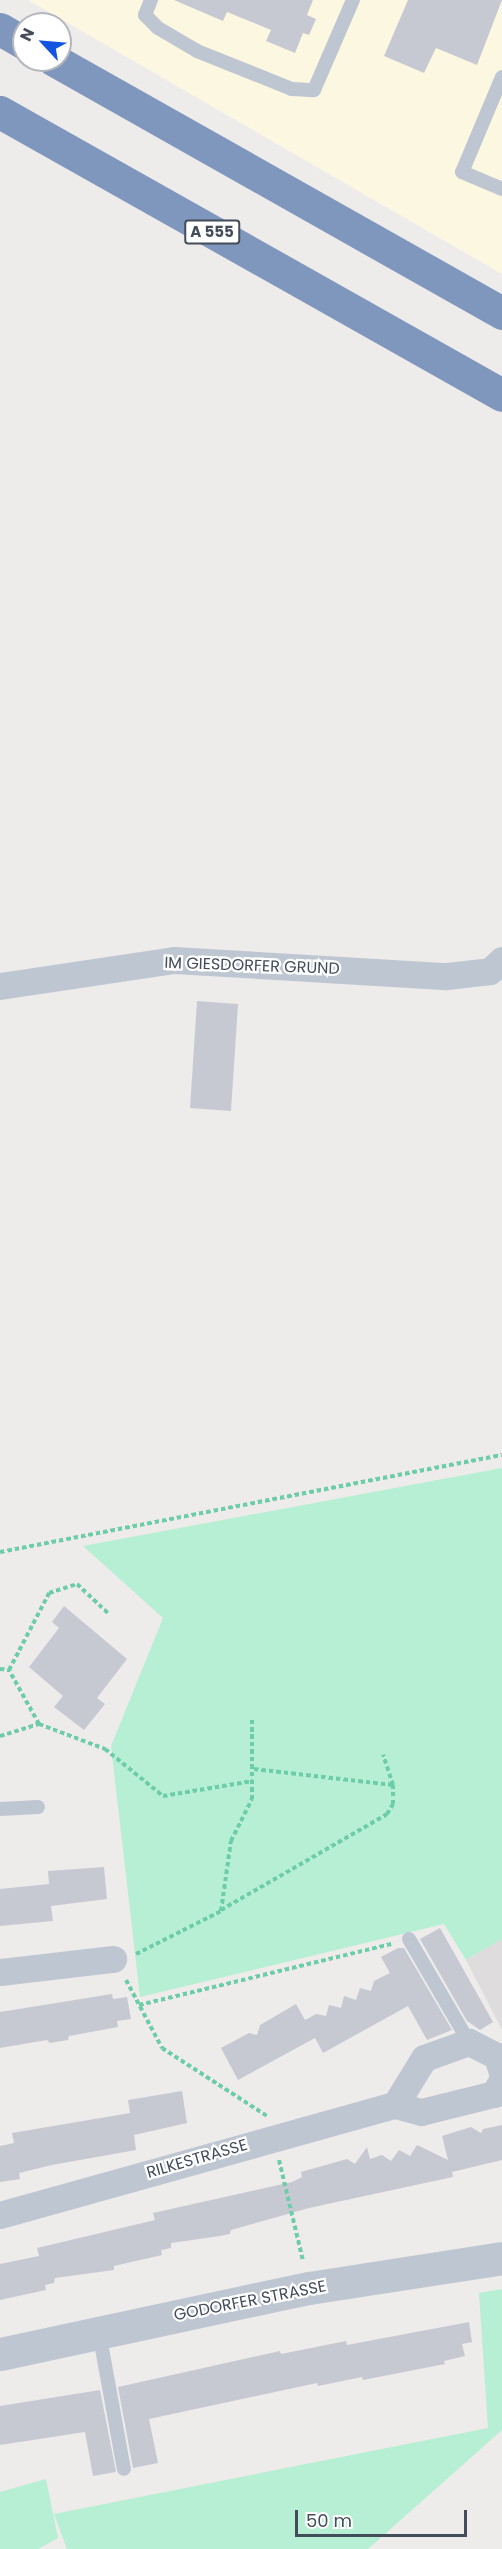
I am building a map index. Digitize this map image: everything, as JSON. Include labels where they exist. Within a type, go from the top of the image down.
[{"type":"highway","points":[[72,70],[502,313]]},
{"type":"highway","name":"A 555","points":[[0,112],[502,395]]},
{"type":"street","name":"IM GIESDORFER GRUND","points":[[0,986],[174,960],[447,976],[490,971],[502,960]]},
{"type":"street","points":[[0,1972],[114,1959]]},
{"type":"street","points":[[502,2072],[497,2056],[469,2042],[424,2058],[394,2104],[421,2112],[494,2094],[502,2080]]},
{"type":"street","name":"RILKESTRASSE","points":[[0,2215],[394,2104]]},
{"type":"street","name":"GODORFER STRASSE","points":[[0,2354],[99,2331],[309,2288],[502,2258]]},
{"type":"lane","points":[[151,0],[145,15],[159,28],[197,51],[292,89],[314,90],[353,0]]},
{"type":"lane","points":[[502,77],[462,172],[502,189]]},
{"type":"lane","points":[[0,1809],[38,1807]]},
{"type":"lane","points":[[410,1940],[469,2042]]},
{"type":"lane","points":[[99,2331],[123,2469]]},
{"type":"path","points":[[0,1552],[502,1455]]},
{"type":"path","points":[[9,1670],[49,1593],[77,1584],[109,1614]]},
{"type":"path","points":[[0,1670],[9,1670]]},
{"type":"path","points":[[9,1670],[39,1724]]},
{"type":"path","points":[[221,1911],[226,1861],[235,1832],[252,1799],[254,1769],[252,1717]]},
{"type":"path","points":[[0,1736],[39,1724],[105,1749],[163,1796],[253,1780]]},
{"type":"path","points":[[309,2288],[270,2118],[162,2048],[114,1959],[141,1952],[221,1911],[387,1814],[393,1804],[393,1785],[384,1755]]},
{"type":"path","points":[[254,1769],[393,1785]]},
{"type":"path","points":[[139,2005],[410,1940]]},
{"type":"shaded area","points":[[28,0],[502,0],[502,274],[72,25],[72,12],[49,12]]},
{"type":"shaded area","points":[[502,1939],[502,2030],[466,1960]]},
{"type":"green space","points":[[502,1468],[502,1939],[466,1960],[444,1924],[140,1997],[111,1746],[163,1618],[83,1546]]},
{"type":"green space","points":[[502,2289],[502,2430],[368,2549],[67,2549],[54,2514],[488,2428],[479,2293]]},
{"type":"green space","points":[[46,2479],[58,2538],[38,2549],[0,2549],[0,2492]]},
{"type":"building","points":[[174,0],[313,0],[307,15],[316,19],[309,35],[303,33],[295,53],[266,41],[271,30],[227,12],[223,21]]},
{"type":"building","points":[[408,0],[502,0],[477,65],[436,48],[424,73],[384,56]]},
{"type":"building","points":[[197,1001],[238,1004],[231,1111],[190,1108]]},
{"type":"building","points":[[64,1606],[127,1659],[97,1698],[105,1704],[84,1730],[54,1707],[63,1696],[29,1667],[59,1628],[52,1622]]},
{"type":"building","points":[[104,1867],[107,1899],[51,1906],[53,1921],[0,1926],[0,1889],[49,1884],[48,1871]]},
{"type":"building","points":[[440,1928],[493,2022],[480,2030],[467,2021],[420,1939]]},
{"type":"building","points":[[398,1948],[404,1948],[452,2030],[427,2040],[408,2006],[323,2053],[315,2038],[238,2080],[221,2048],[249,2033],[257,2035],[260,2025],[296,2004],[305,2020],[316,2014],[326,2016],[329,2005],[341,2008],[344,1996],[356,2000],[360,1988],[371,1991],[374,1981],[390,1973],[381,1957]]},
{"type":"building","points":[[112,1994],[113,1999],[127,1997],[131,2019],[117,2021],[118,2027],[69,2036],[68,2040],[50,2043],[47,2040],[0,2048],[0,2012]]},
{"type":"building","points":[[182,2091],[187,2123],[134,2135],[136,2150],[52,2165],[19,2173],[20,2179],[0,2182],[0,2146],[14,2143],[12,2133],[130,2113],[128,2100]]},
{"type":"building","points":[[502,2125],[502,2160],[452,2172],[453,2177],[309,2208],[231,2230],[230,2234],[171,2243],[171,2248],[161,2250],[162,2255],[114,2266],[114,2270],[55,2278],[54,2283],[45,2285],[46,2290],[0,2300],[0,2264],[39,2256],[37,2248],[155,2220],[153,2213],[292,2182],[302,2177],[301,2172],[347,2159],[355,2164],[367,2147],[370,2159],[382,2155],[391,2161],[399,2150],[410,2156],[417,2145],[448,2160],[442,2136],[471,2127],[481,2133],[483,2129]]},
{"type":"building","points":[[469,2322],[472,2342],[462,2344],[465,2356],[444,2361],[445,2364],[363,2380],[362,2377],[318,2386],[317,2383],[149,2419],[158,2463],[133,2468],[118,2387],[280,2351],[281,2354],[346,2341],[347,2345]]},
{"type":"building","points":[[100,2390],[116,2472],[93,2476],[85,2432],[0,2445],[0,2406]]}]
